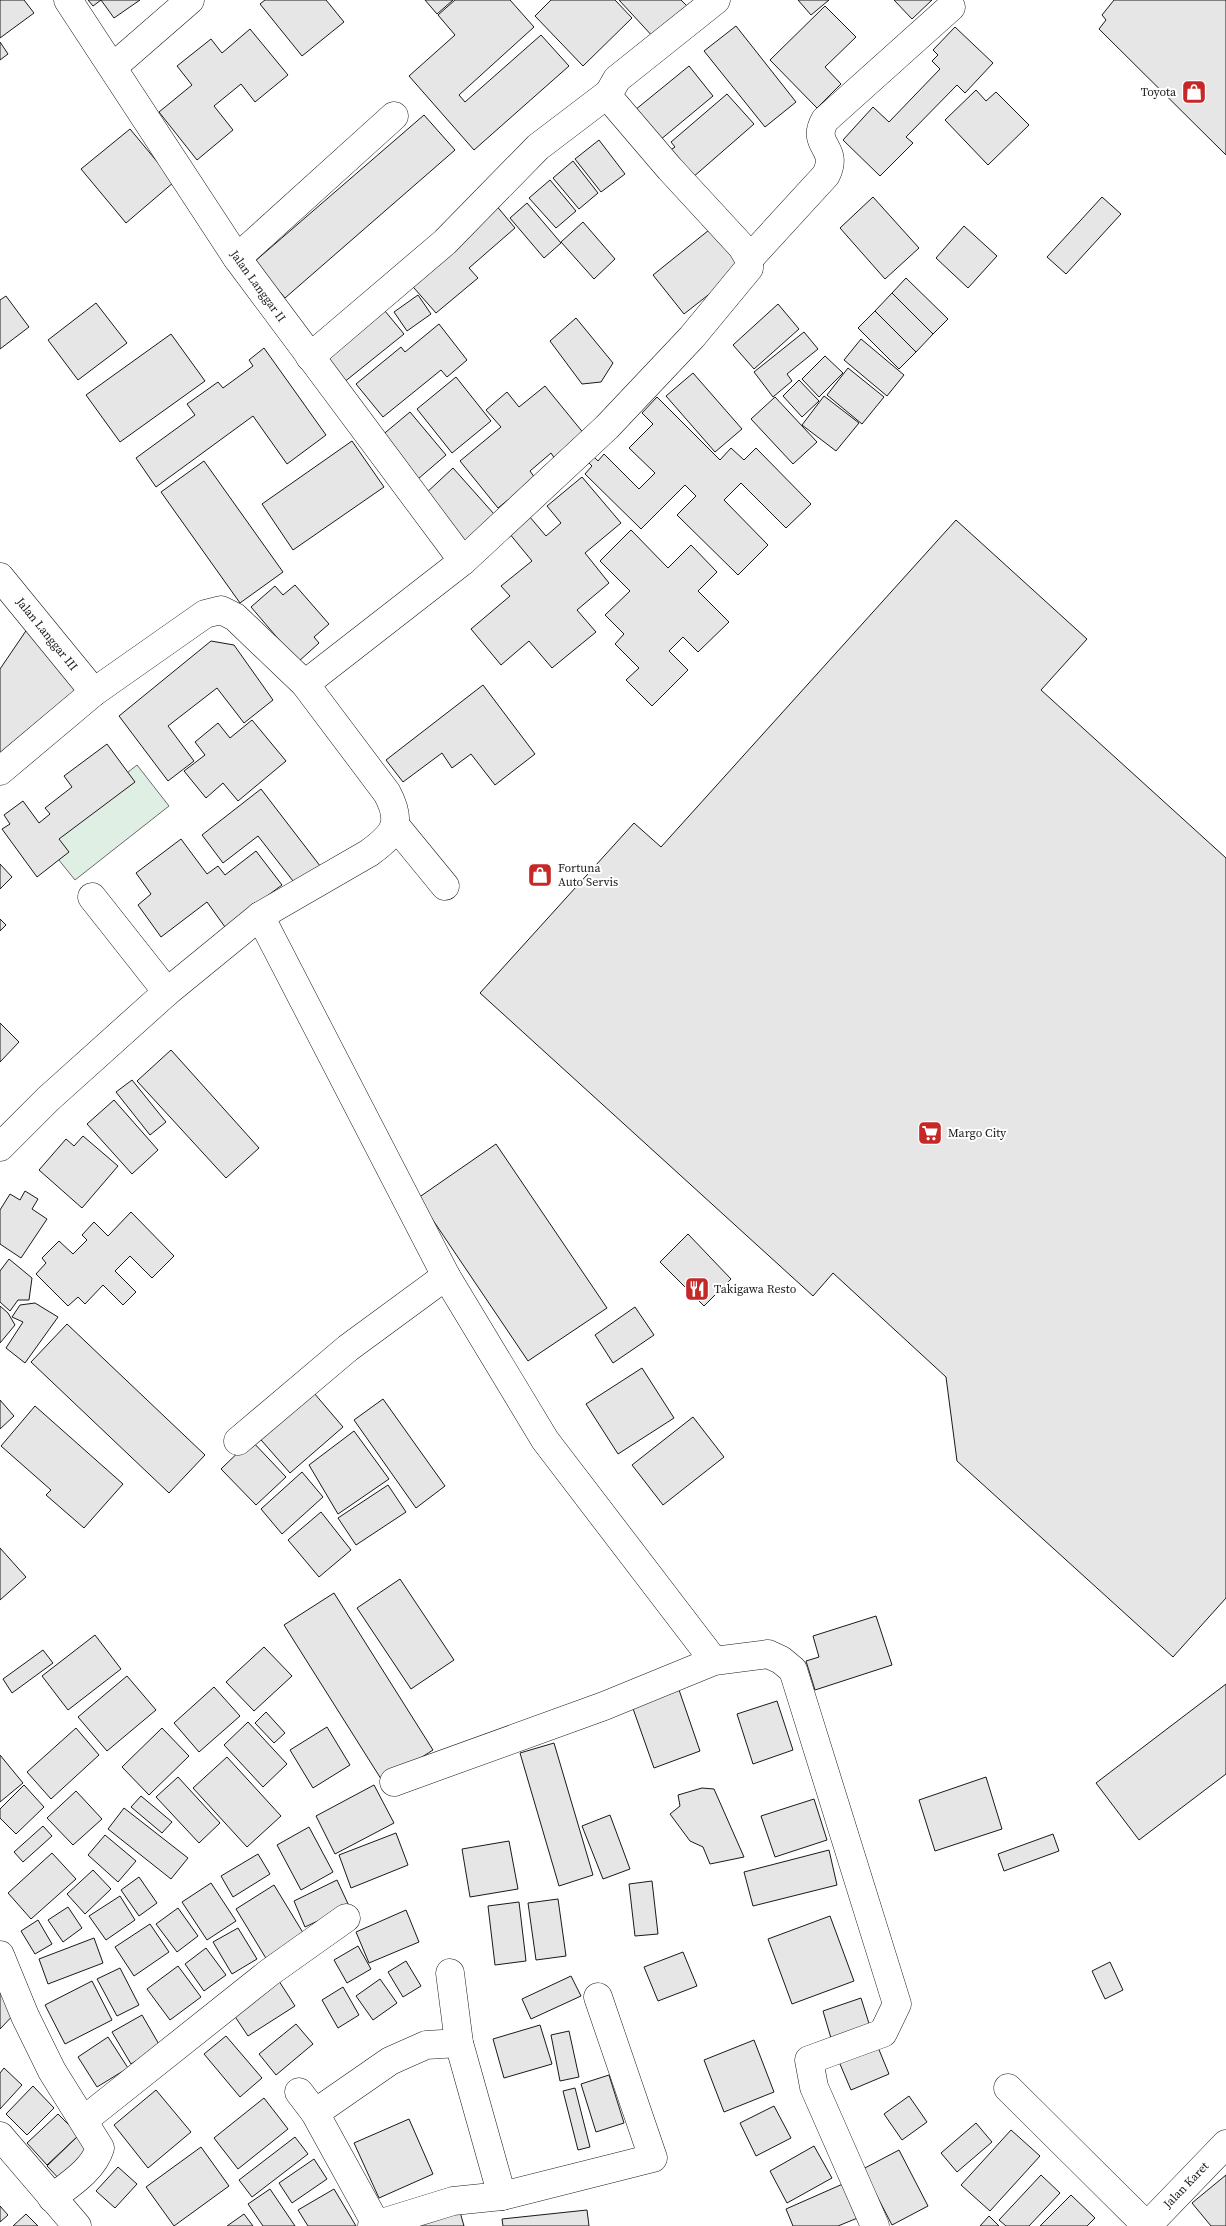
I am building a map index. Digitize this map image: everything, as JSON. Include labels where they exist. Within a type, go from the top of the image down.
[{"type":"street","name":"Jalan Langgar II","points":[[68,0],[237,258],[463,561]]},
{"type":"street","points":[[113,67],[190,0]]},
{"type":"street","points":[[310,356],[445,242],[538,147],[609,93],[617,80],[716,0]]},
{"type":"street","points":[[749,259],[826,175],[830,167],[830,155],[819,134],[825,120],[951,7]]},
{"type":"street","points":[[304,684],[463,561],[606,427],[668,363],[748,268],[749,259],[742,246],[670,169],[616,107],[609,93]]},
{"type":"street","points":[[237,258],[394,116]]},
{"type":"street","name":"Jalan Langgar III","points":[[0,577],[94,692]]},
{"type":"street","points":[[0,771],[94,692],[205,614],[221,610],[235,617],[304,684],[387,793],[395,808],[395,825],[386,840],[369,853],[260,916],[167,992],[48,1099],[0,1147]]},
{"type":"street","points":[[395,825],[445,886]]},
{"type":"street","points":[[92,897],[167,992]]},
{"type":"street","points":[[260,916],[446,1276],[545,1440],[714,1661]]},
{"type":"street","points":[[238,1441],[348,1348],[446,1276]]},
{"type":"street","points":[[394,1782],[604,1706],[714,1661],[768,1654],[781,1660],[793,1670],[897,2004],[883,2033],[809,2060],[814,2086],[874,2226]]},
{"type":"street","points":[[84,2120],[270,1972],[346,1918]]},
{"type":"street","points":[[0,1955],[25,2016],[52,2071],[100,2148],[97,2158],[82,2174],[52,2198]]},
{"type":"street","points":[[450,1973],[459,2043],[502,2196]]},
{"type":"street","points":[[299,2092],[315,2113],[374,2225],[453,2201],[502,2196],[653,2158],[598,1997]]},
{"type":"street","points":[[315,2113],[390,2061],[426,2045],[459,2043]]},
{"type":"street","points":[[1008,2088],[1147,2226]]},
{"type":"street","points":[[0,2136],[77,2226]]},
{"type":"street","name":"Jalan Karet","points":[[1147,2226],[1226,2144]]},
{"type":"green space","points":[[137,765],[169,806],[75,880],[42,839]]},
{"type":"building","points":[[0,0],[24,0],[34,13],[0,38]]},
{"type":"building","points":[[88,0],[101,0],[93,6]]},
{"type":"building","points":[[101,0],[140,0],[114,18]]},
{"type":"building","points":[[265,0],[326,0],[344,22],[302,56],[260,4]]},
{"type":"building","points":[[425,0],[453,0],[437,14]]},
{"type":"building","points":[[455,0],[510,0],[534,27],[459,95],[465,102],[541,35],[569,66],[474,150],[409,76],[455,35],[438,15]]},
{"type":"building","points":[[551,0],[615,0],[632,18],[583,66],[535,16]]},
{"type":"building","points":[[619,0],[681,0],[689,8],[655,39]]},
{"type":"building","points":[[798,0],[829,0],[811,15]]},
{"type":"building","points":[[894,0],[932,0],[912,19]]},
{"type":"building","name":"Toyota","points":[[1114,0],[1226,0],[1226,155],[1099,29],[1106,20],[1102,15]]},
{"type":"building","points":[[825,6],[856,37],[825,67],[841,84],[817,108],[770,60]]},
{"type":"building","points":[[736,26],[796,102],[765,127],[704,51]]},
{"type":"building","points":[[955,27],[993,63],[965,93],[957,85],[906,137],[913,143],[880,176],[843,140],[873,107],[889,122],[940,69],[932,61],[938,55],[933,50]]},
{"type":"building","points":[[250,29],[288,75],[255,102],[241,84],[214,106],[233,130],[197,160],[159,112],[192,85],[177,66],[211,39],[222,53]]},
{"type":"building","points":[[0,42],[8,54],[0,60]]},
{"type":"building","points":[[689,66],[713,96],[654,145],[635,110]]},
{"type":"building","points":[[976,90],[986,101],[996,92],[1029,125],[988,165],[945,120]]},
{"type":"building","points":[[727,94],[754,124],[692,178],[669,151],[675,147],[671,142]]},
{"type":"building","points":[[424,115],[455,150],[285,298],[254,262]]},
{"type":"building","points":[[130,129],[174,182],[126,223],[81,169]]},
{"type":"building","points":[[599,140],[625,174],[601,192],[575,159]]},
{"type":"building","points":[[573,161],[598,193],[579,209],[553,178]]},
{"type":"building","points":[[550,180],[576,211],[556,228],[529,198]]},
{"type":"building","points":[[873,197],[919,248],[885,279],[840,228]]},
{"type":"building","points":[[1102,197],[1121,214],[1066,274],[1047,257]]},
{"type":"building","points":[[527,203],[561,243],[544,258],[510,218]]},
{"type":"building","points":[[495,204],[515,228],[469,268],[478,278],[436,313],[407,280]]},
{"type":"building","points":[[583,222],[615,259],[594,279],[561,242]]},
{"type":"building","points":[[714,226],[745,266],[684,314],[653,275]]},
{"type":"building","points":[[964,226],[997,256],[968,288],[936,258]]},
{"type":"building","points":[[906,278],[948,319],[933,334],[892,293]]},
{"type":"building","points":[[892,293],[933,334],[916,352],[875,311]]},
{"type":"building","points":[[418,295],[431,314],[407,331],[394,312]]},
{"type":"building","points":[[6,296],[29,327],[0,349],[0,300]]},
{"type":"building","points":[[96,303],[127,343],[78,380],[48,340]]},
{"type":"building","points":[[778,304],[799,329],[754,369],[733,345]]},
{"type":"building","points":[[380,305],[404,334],[343,383],[320,354]]},
{"type":"building","points":[[875,311],[916,352],[899,369],[858,328]]},
{"type":"building","points":[[576,318],[613,363],[601,382],[582,384],[550,341]]},
{"type":"building","points":[[439,324],[467,360],[447,377],[441,370],[383,417],[356,384],[401,347],[405,352]]},
{"type":"building","points":[[804,332],[818,349],[787,374],[792,381],[773,397],[754,372]]},
{"type":"building","points":[[171,334],[205,381],[120,442],[86,395]]},
{"type":"building","points":[[861,339],[904,375],[887,396],[844,360]]},
{"type":"building","points":[[264,348],[326,435],[287,464],[253,416],[156,487],[136,458],[195,415],[187,404],[218,382],[223,388],[253,366],[249,360]]},
{"type":"building","points":[[825,356],[843,373],[819,397],[802,379]]},
{"type":"building","points":[[848,368],[884,397],[862,424],[827,395]]},
{"type":"building","points":[[693,373],[742,429],[715,452],[666,396]]},
{"type":"building","points":[[456,377],[491,421],[452,453],[417,409]]},
{"type":"building","points":[[799,380],[819,401],[802,417],[783,396]]},
{"type":"building","points":[[545,386],[585,435],[555,459],[551,453],[530,471],[535,478],[498,508],[460,461],[501,427],[486,410],[507,392],[519,407]]},
{"type":"building","points":[[824,396],[859,423],[836,451],[802,425]]},
{"type":"building","points":[[657,397],[720,460],[731,448],[744,460],[756,448],[811,504],[786,528],[741,483],[724,500],[768,545],[738,575],[677,515],[696,496],[685,485],[641,529],[585,474],[592,466],[586,460],[592,455],[598,461],[604,454],[639,489],[655,473],[629,448],[653,424],[642,413]]},
{"type":"building","points":[[775,397],[817,442],[793,464],[751,419]]},
{"type":"building","points":[[410,412],[446,455],[411,485],[374,442]]},
{"type":"building","points":[[352,441],[384,487],[293,550],[262,504]]},
{"type":"building","points":[[204,461],[283,572],[240,603],[161,492]]},
{"type":"building","points":[[453,468],[494,514],[458,547],[424,495]]},
{"type":"building","points":[[582,477],[621,523],[585,553],[609,583],[577,610],[596,632],[552,668],[529,641],[501,665],[471,629],[510,596],[501,586],[532,561],[509,533],[529,516],[546,536],[561,523],[547,506]]},
{"type":"building","name":"Margo City","points":[[956,520],[1087,639],[1041,690],[1226,858],[1226,1598],[1173,1657],[957,1461],[946,1377],[833,1273],[813,1296],[480,993],[634,823],[661,847]]},
{"type":"building","points":[[631,530],[668,568],[691,545],[717,572],[698,591],[729,622],[698,652],[683,637],[669,651],[688,670],[652,706],[626,680],[639,668],[615,644],[624,634],[605,615],[630,591],[600,561]]},
{"type":"building","points":[[295,585],[329,624],[314,637],[319,643],[298,662],[251,607],[275,586],[283,595]]},
{"type":"building","points":[[34,619],[84,684],[0,755],[0,669]]},
{"type":"building","points":[[211,641],[234,645],[273,700],[244,723],[217,688],[168,726],[194,761],[168,781],[119,716]]},
{"type":"building","points":[[483,685],[535,754],[495,785],[471,754],[452,768],[442,753],[403,782],[386,760]]},
{"type":"building","points":[[252,720],[286,761],[238,801],[223,783],[206,798],[184,771],[205,755],[195,742],[218,723],[230,738]]},
{"type":"building","points":[[107,744],[135,782],[59,839],[69,852],[37,877],[2,829],[10,824],[4,815],[23,801],[39,823],[50,814],[45,808],[72,787],[64,776]]},
{"type":"building","points":[[261,789],[324,871],[300,890],[258,836],[223,863],[202,835]]},
{"type":"building","points":[[181,839],[207,874],[218,866],[225,875],[256,851],[282,885],[225,927],[207,902],[161,937],[138,905],[151,894],[136,873]]},
{"type":"building","points":[[0,864],[12,877],[0,889]]},
{"type":"building","points":[[0,919],[6,925],[0,931]]},
{"type":"building","points":[[0,1023],[19,1042],[0,1062]]},
{"type":"building","points":[[171,1050],[259,1148],[226,1178],[137,1081]]},
{"type":"building","points":[[132,1080],[166,1122],[150,1135],[116,1092]]},
{"type":"building","points":[[114,1100],[158,1150],[132,1174],[87,1124]]},
{"type":"building","points":[[83,1136],[118,1166],[82,1208],[39,1170],[66,1139],[74,1146]]},
{"type":"building","points":[[496,1144],[607,1308],[528,1361],[418,1198]]},
{"type":"building","points":[[25,1191],[38,1199],[32,1209],[47,1219],[21,1258],[0,1244],[0,1210],[10,1194],[20,1200]]},
{"type":"building","points":[[131,1212],[174,1256],[152,1278],[130,1256],[115,1271],[136,1292],[123,1305],[103,1285],[85,1304],[78,1297],[68,1306],[36,1274],[46,1263],[42,1258],[59,1241],[73,1254],[87,1240],[82,1235],[94,1222],[108,1236]]},
{"type":"building","points":[[688,1234],[731,1279],[704,1306],[660,1262]]},
{"type":"building","points":[[9,1259],[32,1278],[29,1300],[18,1300],[10,1311],[0,1302],[0,1271]]},
{"type":"building","points":[[35,1303],[58,1317],[25,1363],[6,1348],[23,1322],[12,1317],[20,1305]]},
{"type":"building","points":[[0,1306],[8,1313],[15,1325],[0,1343]]},
{"type":"building","points":[[635,1307],[654,1335],[613,1363],[595,1335]]},
{"type":"building","points":[[67,1324],[205,1455],[169,1493],[31,1362]]},
{"type":"building","points":[[642,1368],[674,1418],[618,1454],[586,1404]]},
{"type":"building","points":[[308,1386],[343,1427],[290,1473],[255,1433]]},
{"type":"building","points":[[383,1399],[445,1486],[416,1508],[354,1420]]},
{"type":"building","points":[[0,1400],[14,1416],[0,1429]]},
{"type":"building","points":[[35,1406],[123,1484],[84,1528],[46,1495],[51,1490],[1,1446]]},
{"type":"building","points":[[693,1417],[724,1457],[663,1505],[632,1465]]},
{"type":"building","points":[[354,1431],[389,1479],[338,1514],[309,1465]]},
{"type":"building","points":[[251,1440],[286,1477],[256,1505],[221,1469]]},
{"type":"building","points":[[302,1472],[323,1497],[282,1534],[261,1509]]},
{"type":"building","points":[[388,1485],[406,1512],[356,1545],[338,1518]]},
{"type":"building","points":[[321,1512],[351,1550],[319,1577],[288,1540]]},
{"type":"building","points":[[0,1548],[26,1577],[0,1600]]},
{"type":"building","points":[[400,1579],[454,1660],[411,1689],[357,1608]]},
{"type":"building","points":[[334,1593],[433,1750],[383,1782],[284,1625]]},
{"type":"building","points":[[876,1616],[892,1665],[815,1690],[806,1661],[819,1657],[813,1636]]},
{"type":"building","points":[[95,1635],[121,1669],[68,1710],[42,1676]]},
{"type":"building","points":[[264,1647],[292,1676],[254,1711],[226,1682]]},
{"type":"building","points":[[43,1650],[53,1663],[12,1693],[3,1679]]},
{"type":"building","points":[[127,1676],[156,1710],[107,1751],[78,1717]]},
{"type":"building","points":[[1226,1684],[1226,1774],[1139,1840],[1096,1783]]},
{"type":"building","points":[[214,1687],[240,1716],[199,1752],[174,1723]]},
{"type":"building","points":[[678,1687],[700,1751],[654,1768],[631,1703]]},
{"type":"building","points":[[777,1701],[793,1750],[753,1764],[737,1714]]},
{"type":"building","points":[[266,1712],[285,1733],[274,1743],[255,1723]]},
{"type":"building","points":[[248,1722],[287,1764],[263,1787],[224,1745]]},
{"type":"building","points":[[327,1727],[350,1765],[313,1788],[290,1750]]},
{"type":"building","points":[[76,1728],[99,1755],[51,1799],[27,1772]]},
{"type":"building","points":[[162,1728],[189,1756],[149,1795],[122,1767]]},
{"type":"building","points":[[554,1743],[593,1875],[559,1886],[520,1753]]},
{"type":"building","points":[[0,1755],[23,1783],[0,1802]]},
{"type":"building","points":[[227,1757],[281,1816],[247,1847],[193,1788]]},
{"type":"building","points":[[178,1777],[220,1823],[199,1843],[156,1797]]},
{"type":"building","points":[[986,1777],[1002,1829],[935,1851],[919,1800]]},
{"type":"building","points":[[24,1785],[44,1807],[16,1834],[0,1818],[0,1809]]},
{"type":"building","points":[[374,1785],[394,1823],[335,1854],[316,1816]]},
{"type":"building","points":[[702,1788],[714,1789],[744,1857],[710,1864],[703,1847],[690,1841],[670,1814],[680,1806],[678,1795]]},
{"type":"building","points":[[76,1791],[102,1819],[73,1845],[47,1818]]},
{"type":"building","points":[[141,1796],[172,1822],[162,1833],[131,1807]]},
{"type":"building","points":[[814,1799],[827,1840],[775,1857],[761,1816]]},
{"type":"building","points":[[124,1808],[188,1858],[171,1879],[108,1829]]},
{"type":"building","points":[[610,1815],[630,1869],[603,1879],[582,1826]]},
{"type":"building","points":[[43,1826],[52,1836],[23,1862],[14,1852]]},
{"type":"building","points":[[309,1827],[333,1872],[301,1890],[277,1845]]},
{"type":"building","points":[[396,1833],[408,1865],[351,1888],[339,1855]]},
{"type":"building","points":[[1053,1834],[1059,1851],[1004,1871],[998,1854]]},
{"type":"building","points":[[105,1835],[136,1861],[118,1882],[88,1855]]},
{"type":"building","points":[[509,1841],[518,1889],[470,1897],[462,1849]]},
{"type":"building","points":[[829,1850],[837,1885],[753,1906],[744,1872]]},
{"type":"building","points":[[52,1853],[76,1879],[31,1919],[8,1893]]},
{"type":"building","points":[[258,1854],[270,1874],[233,1897],[221,1876]]},
{"type":"building","points":[[93,1870],[111,1889],[85,1914],[67,1894]]},
{"type":"building","points":[[139,1877],[157,1903],[139,1916],[121,1890]]},
{"type":"building","points":[[337,1880],[349,1906],[305,1927],[294,1901]]},
{"type":"building","points":[[652,1881],[658,1934],[635,1936],[629,1884]]},
{"type":"building","points":[[211,1883],[236,1921],[207,1940],[182,1902]]},
{"type":"building","points":[[274,1885],[305,1936],[267,1960],[236,1909]]},
{"type":"building","points":[[120,1896],[135,1920],[106,1940],[89,1916]]},
{"type":"building","points":[[558,1899],[566,1956],[536,1960],[528,1903]]},
{"type":"building","points":[[519,1902],[526,1961],[495,1965],[488,1906]]},
{"type":"building","points":[[68,1907],[82,1928],[63,1942],[48,1920]]},
{"type":"building","points":[[178,1908],[198,1936],[177,1952],[156,1924]]},
{"type":"building","points":[[406,1910],[419,1942],[369,1963],[356,1932]]},
{"type":"building","points":[[830,1916],[854,1981],[792,2004],[768,1939]]},
{"type":"building","points":[[38,1920],[52,1944],[35,1954],[21,1931]]},
{"type":"building","points":[[150,1924],[169,1952],[134,1976],[115,1947]]},
{"type":"building","points":[[238,1928],[257,1959],[232,1974],[213,1942]]},
{"type":"building","points":[[94,1938],[103,1963],[48,1984],[39,1959]]},
{"type":"building","points":[[358,1946],[371,1969],[347,1983],[334,1960]]},
{"type":"building","points":[[206,1948],[226,1975],[204,1991],[185,1964]]},
{"type":"building","points":[[683,1952],[697,1986],[658,2001],[644,1967]]},
{"type":"building","points":[[406,1961],[421,1986],[403,1997],[388,1972]]},
{"type":"building","points":[[1110,1962],[1123,1990],[1105,1999],[1092,1971]]},
{"type":"building","points":[[178,1966],[201,1997],[170,2020],[147,1989]]},
{"type":"building","points":[[120,1968],[139,2005],[117,2016],[97,1979]]},
{"type":"building","points":[[571,1976],[581,1996],[531,2019],[522,1999]]},
{"type":"building","points":[[277,1978],[295,2006],[248,2036],[230,2009]]},
{"type":"building","points":[[380,1979],[397,2003],[373,2020],[356,1996]]},
{"type":"building","points":[[92,1981],[112,2020],[65,2044],[45,2005]]},
{"type":"building","points":[[343,1987],[359,2015],[338,2028],[322,2000]]},
{"type":"building","points":[[0,1993],[18,2010],[0,2029]]},
{"type":"building","points":[[861,1998],[872,2033],[833,2045],[823,2011]]},
{"type":"building","points":[[142,2015],[160,2046],[131,2064],[112,2032]]},
{"type":"building","points":[[296,2024],[313,2044],[276,2075],[259,2054]]},
{"type":"building","points":[[540,2025],[552,2064],[504,2078],[493,2039]]},
{"type":"building","points":[[569,2031],[579,2077],[560,2081],[551,2035]]},
{"type":"building","points":[[226,2036],[262,2078],[240,2097],[204,2054]]},
{"type":"building","points":[[108,2037],[128,2068],[97,2087],[78,2057]]},
{"type":"building","points":[[754,2040],[774,2092],[724,2112],[704,2060]]},
{"type":"building","points":[[875,2040],[889,2074],[851,2090],[837,2057]]},
{"type":"building","points":[[4,2068],[22,2085],[0,2109],[0,2073]]},
{"type":"building","points":[[609,2075],[624,2123],[596,2132],[581,2084]]},
{"type":"building","points":[[33,2086],[54,2108],[27,2135],[6,2114]]},
{"type":"building","points":[[575,2088],[590,2147],[578,2150],[563,2091]]},
{"type":"building","points":[[156,2090],[191,2132],[148,2168],[114,2125]]},
{"type":"building","points":[[909,2096],[927,2122],[902,2140],[884,2114]]},
{"type":"building","points":[[264,2098],[288,2129],[238,2169],[214,2138]]},
{"type":"building","points":[[774,2106],[791,2138],[756,2156],[740,2123]]},
{"type":"building","points":[[58,2114],[79,2135],[47,2165],[27,2143]]},
{"type":"building","points":[[409,2119],[433,2174],[379,2198],[354,2143]]},
{"type":"building","points":[[976,2123],[992,2142],[957,2172],[941,2153]]},
{"type":"building","points":[[1011,2130],[1040,2156],[990,2211],[961,2185]]},
{"type":"building","points":[[79,2135],[93,2153],[63,2183],[47,2166]]},
{"type":"building","points":[[295,2137],[308,2154],[252,2197],[239,2180]]},
{"type":"building","points":[[814,2146],[832,2178],[787,2203],[770,2171]]},
{"type":"building","points":[[201,2147],[229,2186],[174,2226],[146,2187]]},
{"type":"building","points":[[899,2150],[928,2206],[892,2225],[863,2169]]},
{"type":"building","points":[[314,2159],[327,2179],[292,2203],[279,2183]]},
{"type":"building","points":[[118,2167],[137,2184],[115,2208],[96,2191]]},
{"type":"building","points":[[1041,2175],[1060,2193],[1029,2226],[1006,2226],[999,2220]]},
{"type":"building","points":[[1226,2175],[1226,2226],[1211,2226],[1192,2203]]},
{"type":"building","points":[[845,2183],[860,2217],[838,2226],[793,2226],[786,2209]]},
{"type":"building","points":[[270,2189],[295,2226],[263,2226],[248,2204]]},
{"type":"building","points":[[334,2189],[356,2226],[308,2226],[298,2210]]},
{"type":"building","points":[[1071,2195],[1095,2218],[1087,2226],[1040,2226]]},
{"type":"building","points":[[0,2206],[8,2215],[0,2222]]},
{"type":"building","points":[[587,2210],[589,2226],[503,2226],[502,2219]]},
{"type":"building","points":[[460,2212],[464,2226],[412,2226]]},
{"type":"building","points":[[26,2214],[38,2226],[13,2226]]},
{"type":"building","points":[[244,2214],[253,2226],[227,2226]]},
{"type":"building","points":[[989,2216],[999,2226],[980,2226]]},
{"type":"place","name":"Toyota","points":[[1194,92]]},
{"type":"place","name":"Fortuna Auto Servis","points":[[540,875]]},
{"type":"place","name":"Margo City","points":[[930,1133]]},
{"type":"place","name":"Takigawa Resto","points":[[697,1289]]}]
